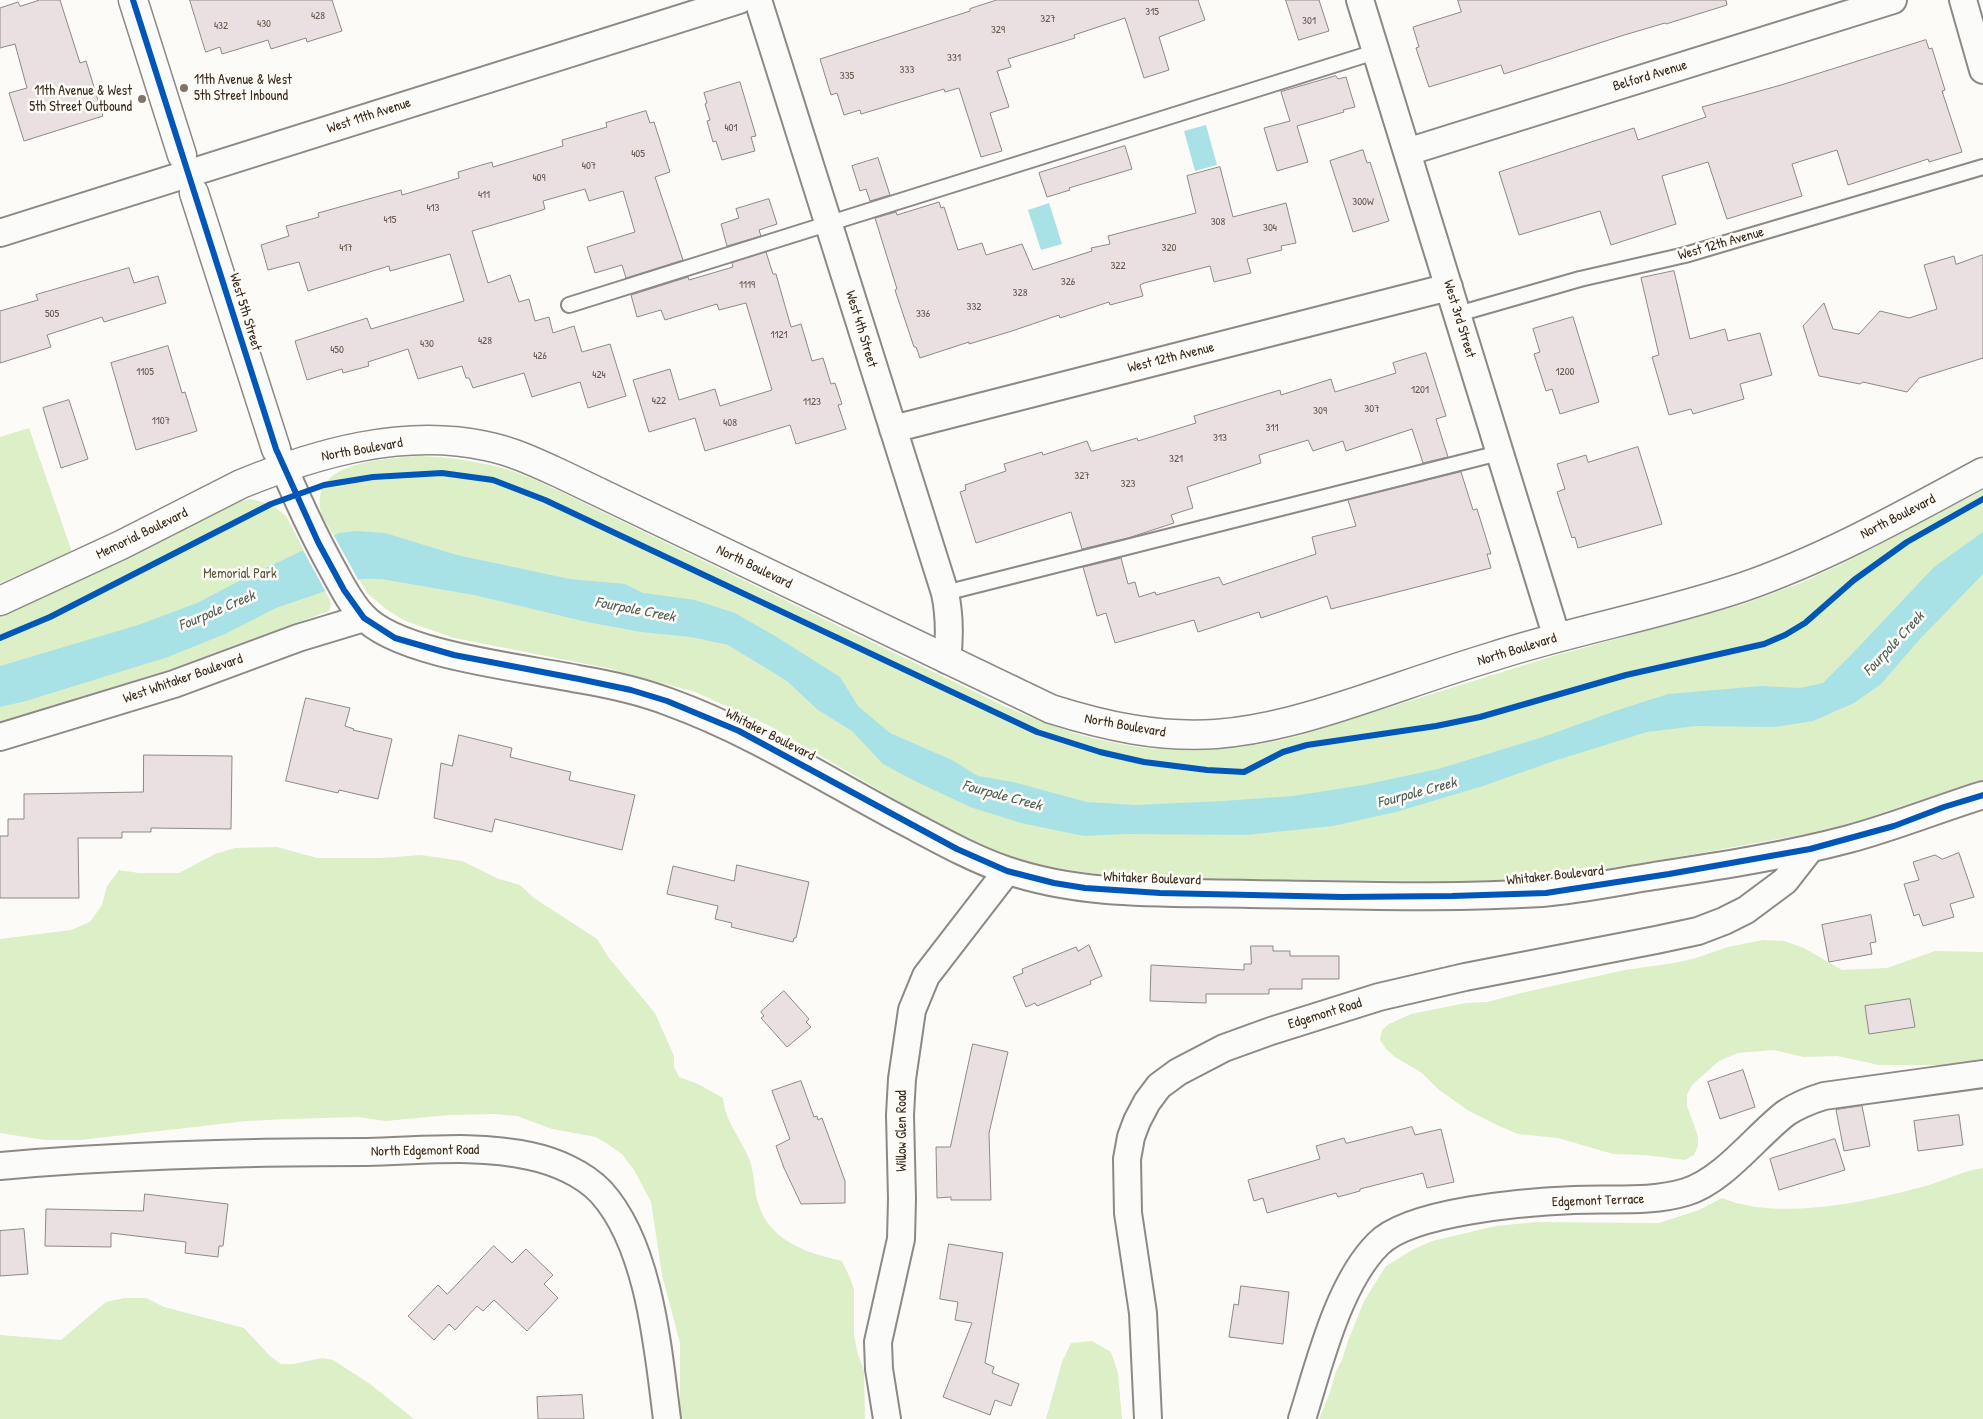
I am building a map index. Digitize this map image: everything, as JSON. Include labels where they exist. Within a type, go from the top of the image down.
[{"type":"street","name":"West 5th Street","points":[[133,0],[280,458],[318,542],[344,590],[364,618]]},
{"type":"street","name":"West 11th Avenue","points":[[0,233],[739,0]]},
{"type":"street","name":"West 4th Street","points":[[758,0],[945,593],[950,613],[951,635],[947,660]]},
{"type":"street","name":"West 3rd Street","points":[[1360,0],[1557,638]]},
{"type":"street","name":"Belford Avenue","points":[[1407,152],[1893,0]]},
{"type":"street","points":[[1963,0],[1983,70]]},
{"type":"street","name":"West 12th Avenue","points":[[892,429],[1449,287]]},
{"type":"street","name":"North Boulevard","points":[[280,458],[419,440],[453,441],[487,446],[521,456],[1051,709],[1090,721],[1130,730],[1177,735],[1255,729],[1300,719],[1494,656],[1741,587],[1809,562],[1983,472]]},
{"type":"street","name":"Memorial Boulevard","points":[[0,601],[121,545],[241,484],[280,458]]},
{"type":"street","name":"West Whitaker Boulevard","points":[[0,737],[174,684],[298,638],[364,618]]},
{"type":"street","name":"Whitaker Boulevard","points":[[364,618],[387,633],[414,645],[454,655],[631,690],[667,701],[699,714],[787,756],[957,849],[1007,871],[1054,883],[1085,888],[1160,893],[1342,897],[1546,893],[1810,849],[1894,826],[1983,795]]},
{"type":"street","name":"Edgemont Road","points":[[1148,1419],[1143,1313],[1128,1213],[1127,1159],[1131,1137],[1137,1120],[1159,1086],[1178,1072],[1224,1048],[1379,997],[1465,977],[1698,931],[1746,910],[1785,881],[1810,849]]},
{"type":"street","name":"Willow Glen Road","points":[[887,1419],[879,1369],[878,1342],[900,1239],[902,1199],[900,1114],[903,1070],[912,1010],[926,976],[1007,871]]},
{"type":"street","name":"Edgemont Terrace","points":[[1302,1419],[1344,1293],[1359,1268],[1378,1244],[1394,1232],[1416,1222],[1507,1206],[1573,1200],[1658,1199],[1688,1192],[1713,1178],[1787,1113],[1804,1102],[1824,1096],[1983,1074]]},
{"type":"street","name":"North Edgemont Road","points":[[0,1166],[126,1158],[288,1152],[475,1149],[530,1156],[558,1164],[582,1176],[600,1191],[617,1213],[629,1236],[639,1263],[649,1304],[666,1419]]},
{"type":"lane","points":[[569,304],[828,225],[1375,52]]},
{"type":"lane","name":"West 12th Avenue","points":[[1458,314],[1580,279],[1685,255],[1983,167]]},
{"type":"lane","points":[[945,593],[1499,453]]},
{"type":"green space","points":[[29,428],[72,552],[0,583],[0,437]]},
{"type":"green space","points":[[417,456],[452,458],[475,462],[509,470],[528,477],[1006,707],[1038,720],[1071,732],[1113,743],[1176,750],[1239,747],[1301,735],[1550,657],[1744,604],[1801,583],[1846,562],[1983,490],[1983,780],[1858,821],[1806,834],[1545,879],[1468,881],[1124,878],[1036,864],[997,851],[964,836],[910,808],[768,725],[695,692],[607,668],[454,638],[403,620],[386,609],[367,593],[322,516],[320,498],[325,484],[336,474],[350,467],[385,459]]},
{"type":"green space","name":"Memorial Park","points":[[250,499],[271,504],[286,516],[329,598],[331,604],[329,611],[166,671],[0,721],[0,616],[102,569],[237,502]]},
{"type":"green space","points":[[277,847],[317,858],[382,858],[421,855],[462,861],[499,879],[520,885],[534,898],[597,939],[609,958],[655,1013],[674,1056],[674,1067],[679,1077],[698,1084],[723,1098],[729,1120],[750,1160],[758,1203],[763,1216],[771,1227],[780,1236],[803,1249],[842,1261],[854,1290],[854,1335],[858,1355],[864,1370],[865,1419],[680,1419],[680,1343],[662,1275],[651,1202],[634,1170],[622,1154],[596,1137],[552,1129],[517,1116],[495,1114],[449,1115],[386,1121],[358,1117],[247,1121],[80,1140],[45,1140],[0,1133],[0,939],[71,930],[90,922],[102,905],[107,886],[119,870],[139,873],[179,873],[215,854],[235,848]]},
{"type":"green space","points":[[1763,940],[1784,941],[1804,948],[1842,970],[1887,968],[1935,951],[1983,952],[1983,1061],[1953,1065],[1879,1065],[1837,1056],[1803,1057],[1774,1050],[1738,1053],[1719,1061],[1692,1085],[1687,1095],[1687,1106],[1698,1136],[1698,1146],[1694,1155],[1685,1160],[1645,1155],[1613,1154],[1558,1138],[1518,1134],[1469,1111],[1439,1090],[1422,1073],[1395,1057],[1380,1040],[1382,1030],[1389,1024],[1411,1014],[1466,1003],[1487,1002],[1625,970],[1674,963],[1728,947]]},
{"type":"green space","points":[[1983,1168],[1983,1419],[1319,1419],[1364,1301],[1386,1266],[1414,1249],[1432,1241],[1496,1226],[1537,1222],[1659,1223],[1699,1210],[1722,1198],[1745,1205],[1770,1208],[1797,1209],[1825,1206],[1906,1191]]},
{"type":"green space","points":[[124,1298],[146,1298],[164,1307],[244,1328],[270,1356],[281,1364],[293,1364],[322,1358],[333,1360],[370,1384],[414,1419],[0,1419],[0,1335],[61,1340],[106,1302]]},
{"type":"green space","points":[[1092,1341],[1111,1352],[1118,1373],[1122,1419],[1046,1419],[1062,1362],[1071,1343]]},
{"type":"water","points":[[1206,125],[1217,165],[1195,171],[1184,131]]},
{"type":"water","points":[[1049,203],[1062,244],[1041,250],[1028,210]]},
{"type":"water","name":"Fourpole Creek","points":[[355,531],[385,533],[457,555],[570,579],[625,584],[643,593],[695,600],[735,613],[840,677],[858,706],[890,733],[952,760],[978,776],[1013,782],[1087,802],[1136,805],[1293,796],[1363,785],[1438,769],[1543,737],[1668,694],[1761,686],[1800,688],[1823,683],[1934,567],[1983,532],[1983,574],[1920,639],[1881,684],[1854,703],[1813,721],[1775,727],[1696,726],[1647,732],[1554,761],[1483,786],[1396,812],[1333,826],[1246,835],[1126,834],[1084,836],[1021,823],[970,807],[883,764],[852,731],[818,710],[787,681],[728,645],[691,637],[641,632],[587,622],[474,595],[381,579],[361,579],[276,608],[225,634],[168,657],[26,701],[0,707],[0,666],[138,625],[197,603],[339,533]]},
{"type":"pier","points":[[333,534],[359,581],[327,594],[303,550]]},
{"type":"building","points":[[40,0],[60,0],[80,63],[86,61],[103,116],[24,141],[9,93],[27,88],[15,44],[0,48],[0,8],[18,2],[20,6]]},
{"type":"building","points":[[190,0],[332,0],[342,31],[307,42],[306,38],[271,49],[268,40],[222,54],[220,47],[206,52]]},
{"type":"building","points":[[997,0],[1198,0],[1205,20],[1159,37],[1169,70],[1144,78],[1125,18],[1074,35],[1075,38],[1008,59],[1011,67],[997,71],[1009,107],[990,113],[1002,151],[981,157],[959,88],[945,92],[944,89],[861,114],[860,110],[844,115],[837,93],[831,95],[820,59],[970,11],[970,9]]},
{"type":"building","points":[[1286,0],[1319,0],[1329,31],[1299,40]]},
{"type":"building","points":[[1458,0],[1726,0],[1727,5],[1621,36],[1504,74],[1501,65],[1429,87],[1416,48],[1419,47],[1413,27],[1461,12]]},
{"type":"building","points":[[1926,40],[1929,49],[1932,48],[1945,90],[1942,91],[1962,152],[1929,162],[1928,159],[1848,185],[1837,150],[1792,164],[1802,196],[1727,219],[1708,162],[1662,176],[1676,224],[1611,245],[1600,211],[1519,235],[1499,172],[1634,128],[1638,140],[1706,117],[1702,107],[1781,85]]},
{"type":"building","points":[[1336,76],[1338,79],[1346,77],[1355,107],[1297,126],[1308,162],[1277,171],[1264,128],[1290,121],[1281,92]]},
{"type":"building","points":[[740,82],[756,136],[751,137],[755,151],[722,160],[716,141],[713,142],[707,121],[710,120],[704,93]]},
{"type":"building","points":[[646,111],[650,123],[654,122],[670,172],[655,177],[683,260],[626,278],[622,265],[595,273],[587,247],[635,232],[623,191],[589,201],[585,189],[543,201],[545,209],[472,231],[488,283],[510,275],[519,302],[529,299],[535,321],[549,317],[553,333],[574,326],[582,352],[610,344],[626,396],[588,408],[580,382],[532,397],[524,373],[473,388],[469,378],[466,378],[462,366],[418,379],[408,349],[368,362],[369,366],[343,373],[342,369],[307,380],[295,341],[367,318],[371,329],[464,301],[450,254],[390,271],[389,266],[308,291],[299,262],[268,270],[261,245],[289,236],[286,226],[319,217],[318,213],[401,190],[402,195],[459,178],[458,172],[492,162],[493,167],[563,146],[562,140],[607,127],[606,123]]},
{"type":"building","points":[[1125,146],[1132,169],[1069,188],[1070,190],[1047,197],[1039,173]]},
{"type":"building","points":[[1363,150],[1367,163],[1370,162],[1389,221],[1353,232],[1330,161]]},
{"type":"building","points":[[878,158],[890,195],[870,201],[866,189],[860,191],[852,166]]},
{"type":"building","points":[[1220,167],[1233,217],[1286,203],[1296,243],[1281,246],[1282,250],[1247,259],[1251,273],[1214,282],[1210,266],[1144,283],[1140,285],[1143,296],[1110,305],[1109,302],[1060,318],[1059,315],[920,358],[916,347],[914,347],[895,290],[897,289],[875,218],[896,212],[897,215],[939,202],[941,208],[944,207],[958,250],[982,243],[986,255],[1022,244],[1033,270],[1092,251],[1091,248],[1110,244],[1108,236],[1196,213],[1187,176]]},
{"type":"building","points":[[769,199],[777,224],[759,230],[761,236],[727,246],[721,224],[739,218],[736,209]]},
{"type":"building","points":[[766,252],[773,274],[776,274],[791,327],[801,324],[812,361],[823,358],[831,384],[835,383],[842,404],[838,405],[846,429],[796,444],[790,425],[705,451],[695,418],[649,432],[633,380],[670,369],[679,400],[715,389],[720,406],[772,390],[746,303],[719,310],[717,304],[665,320],[661,310],[637,317],[631,295],[688,277],[689,280],[733,267],[732,263]]},
{"type":"building","points":[[1983,255],[1983,358],[1919,378],[1907,392],[1863,382],[1860,384],[1819,376],[1803,326],[1824,303],[1833,329],[1859,334],[1880,311],[1909,318],[1937,309],[1924,265],[1954,256],[1956,264]]},
{"type":"building","points":[[129,268],[134,283],[158,276],[166,303],[104,322],[102,317],[47,335],[51,347],[0,363],[0,311],[38,300],[36,295]]},
{"type":"building","points":[[1674,271],[1690,339],[1725,329],[1728,341],[1760,333],[1772,375],[1740,384],[1744,399],[1693,414],[1691,409],[1669,415],[1652,357],[1659,355],[1641,278]]},
{"type":"building","points":[[1573,317],[1599,402],[1560,414],[1552,389],[1546,391],[1534,354],[1540,352],[1533,329]]},
{"type":"building","points":[[168,346],[182,393],[185,392],[197,431],[136,450],[111,363]]},
{"type":"building","points":[[1426,353],[1446,416],[1436,419],[1448,457],[1423,463],[1412,429],[1346,451],[1343,441],[1313,451],[1308,440],[1259,455],[1261,463],[1187,487],[1193,508],[1171,515],[1174,523],[1128,538],[1082,549],[1071,512],[976,543],[960,492],[966,490],[965,485],[1006,471],[1004,464],[1042,452],[1043,455],[1087,441],[1091,451],[1093,451],[1137,438],[1138,441],[1196,423],[1194,416],[1280,390],[1281,395],[1331,379],[1335,392],[1396,373],[1393,363]]},
{"type":"building","points":[[69,400],[88,459],[61,468],[43,408]]},
{"type":"building","points":[[1638,447],[1662,524],[1578,548],[1575,537],[1572,538],[1557,492],[1565,489],[1557,464],[1586,455],[1588,462]]},
{"type":"building","points":[[1461,472],[1473,510],[1477,509],[1491,554],[1487,554],[1491,568],[1331,609],[1327,596],[1261,618],[1259,612],[1198,632],[1194,620],[1115,643],[1106,613],[1097,616],[1083,567],[1121,558],[1128,584],[1135,582],[1139,597],[1155,592],[1156,595],[1219,577],[1223,585],[1316,554],[1312,537],[1356,526],[1348,500]]},
{"type":"building","points":[[306,698],[350,708],[345,726],[353,730],[392,739],[378,799],[339,790],[338,793],[286,781]]},
{"type":"building","points":[[459,735],[512,748],[510,757],[571,772],[569,780],[635,795],[622,850],[495,819],[492,832],[434,818],[441,763],[452,766]]},
{"type":"building","points":[[144,755],[232,756],[231,829],[151,828],[151,832],[122,832],[122,838],[78,838],[79,898],[0,898],[0,836],[8,836],[8,819],[24,819],[24,794],[143,792]]},
{"type":"building","points":[[1959,853],[1974,897],[1950,904],[1954,917],[1923,926],[1919,914],[1914,916],[1904,884],[1919,880],[1913,862],[1935,855],[1942,859]]},
{"type":"building","points":[[737,865],[809,882],[796,938],[794,938],[793,942],[731,927],[732,923],[715,919],[718,906],[667,894],[673,866],[734,881]]},
{"type":"building","points":[[1871,915],[1876,942],[1870,943],[1872,954],[1829,962],[1822,925]]},
{"type":"building","points":[[1089,945],[1102,976],[1090,981],[1091,984],[1037,1006],[1035,1003],[1026,1007],[1013,977],[1023,973],[1022,969],[1076,947],[1078,951]]},
{"type":"building","points":[[1251,946],[1273,946],[1273,951],[1290,951],[1290,956],[1339,956],[1339,979],[1302,979],[1302,989],[1269,989],[1269,994],[1206,994],[1206,1003],[1150,1001],[1151,965],[1244,970],[1244,964],[1251,964]]},
{"type":"building","points":[[784,991],[809,1019],[806,1022],[811,1027],[787,1047],[761,1018],[764,1016],[761,1012]]},
{"type":"building","points":[[1910,999],[1915,1027],[1869,1034],[1865,1006]]},
{"type":"building","points":[[973,1044],[1008,1052],[989,1133],[991,1200],[951,1200],[951,1197],[937,1198],[936,1147],[950,1147]]},
{"type":"building","points":[[1743,1070],[1755,1107],[1720,1119],[1708,1082]]},
{"type":"building","points":[[801,1081],[814,1117],[817,1116],[818,1120],[822,1118],[845,1181],[845,1203],[801,1204],[776,1146],[790,1139],[772,1091]]},
{"type":"building","points":[[1862,1106],[1870,1146],[1844,1151],[1836,1110]]},
{"type":"building","points":[[1959,1115],[1963,1145],[1918,1151],[1914,1121]]},
{"type":"building","points":[[1412,1127],[1415,1135],[1441,1129],[1454,1182],[1427,1188],[1423,1173],[1360,1189],[1360,1191],[1338,1197],[1336,1193],[1267,1213],[1263,1198],[1254,1201],[1248,1180],[1320,1159],[1316,1146],[1344,1138],[1346,1143]]},
{"type":"building","points":[[1835,1139],[1845,1170],[1779,1190],[1770,1159]]},
{"type":"building","points":[[145,1194],[228,1204],[223,1246],[219,1246],[218,1257],[185,1253],[186,1242],[111,1233],[111,1247],[45,1246],[46,1209],[143,1211]]},
{"type":"building","points":[[24,1229],[28,1274],[0,1276],[0,1231]]},
{"type":"building","points":[[949,1244],[1003,1253],[985,1363],[994,1367],[992,1373],[1019,1384],[1011,1406],[995,1400],[990,1415],[943,1397],[972,1323],[955,1320],[958,1302],[940,1299]]},
{"type":"building","points":[[494,1246],[512,1263],[526,1249],[553,1275],[544,1284],[558,1298],[527,1331],[494,1300],[483,1311],[477,1306],[455,1330],[449,1324],[434,1340],[408,1316],[438,1285],[447,1294]]},
{"type":"building","points":[[1241,1286],[1289,1292],[1283,1344],[1229,1337],[1234,1304],[1238,1305]]},
{"type":"building","points":[[582,1395],[584,1419],[538,1419],[537,1397]]},
{"type":"cycle path","points":[[133,0],[276,449],[318,542],[344,590],[364,618],[395,638],[454,655],[631,690],[667,701],[739,731],[957,849],[1007,871],[1054,883],[1085,888],[1160,893],[1342,897],[1546,893],[1810,849],[1894,826],[1983,795]]},
{"type":"cycle path","points":[[0,638],[50,617],[271,504],[324,485],[373,477],[442,473],[493,480],[545,500],[1037,732],[1100,752],[1144,762],[1207,770],[1244,772],[1283,752],[1307,745],[1436,726],[1480,717],[1626,675],[1764,644],[1785,635],[1805,623],[1854,580],[1907,542],[1983,499]]},
{"type":"place","name":"11th Avenue & West 5th Street Inbound","points":[[184,88]]},
{"type":"place","name":"11th Avenue & West 5th Street Outbound","points":[[142,99]]}]
